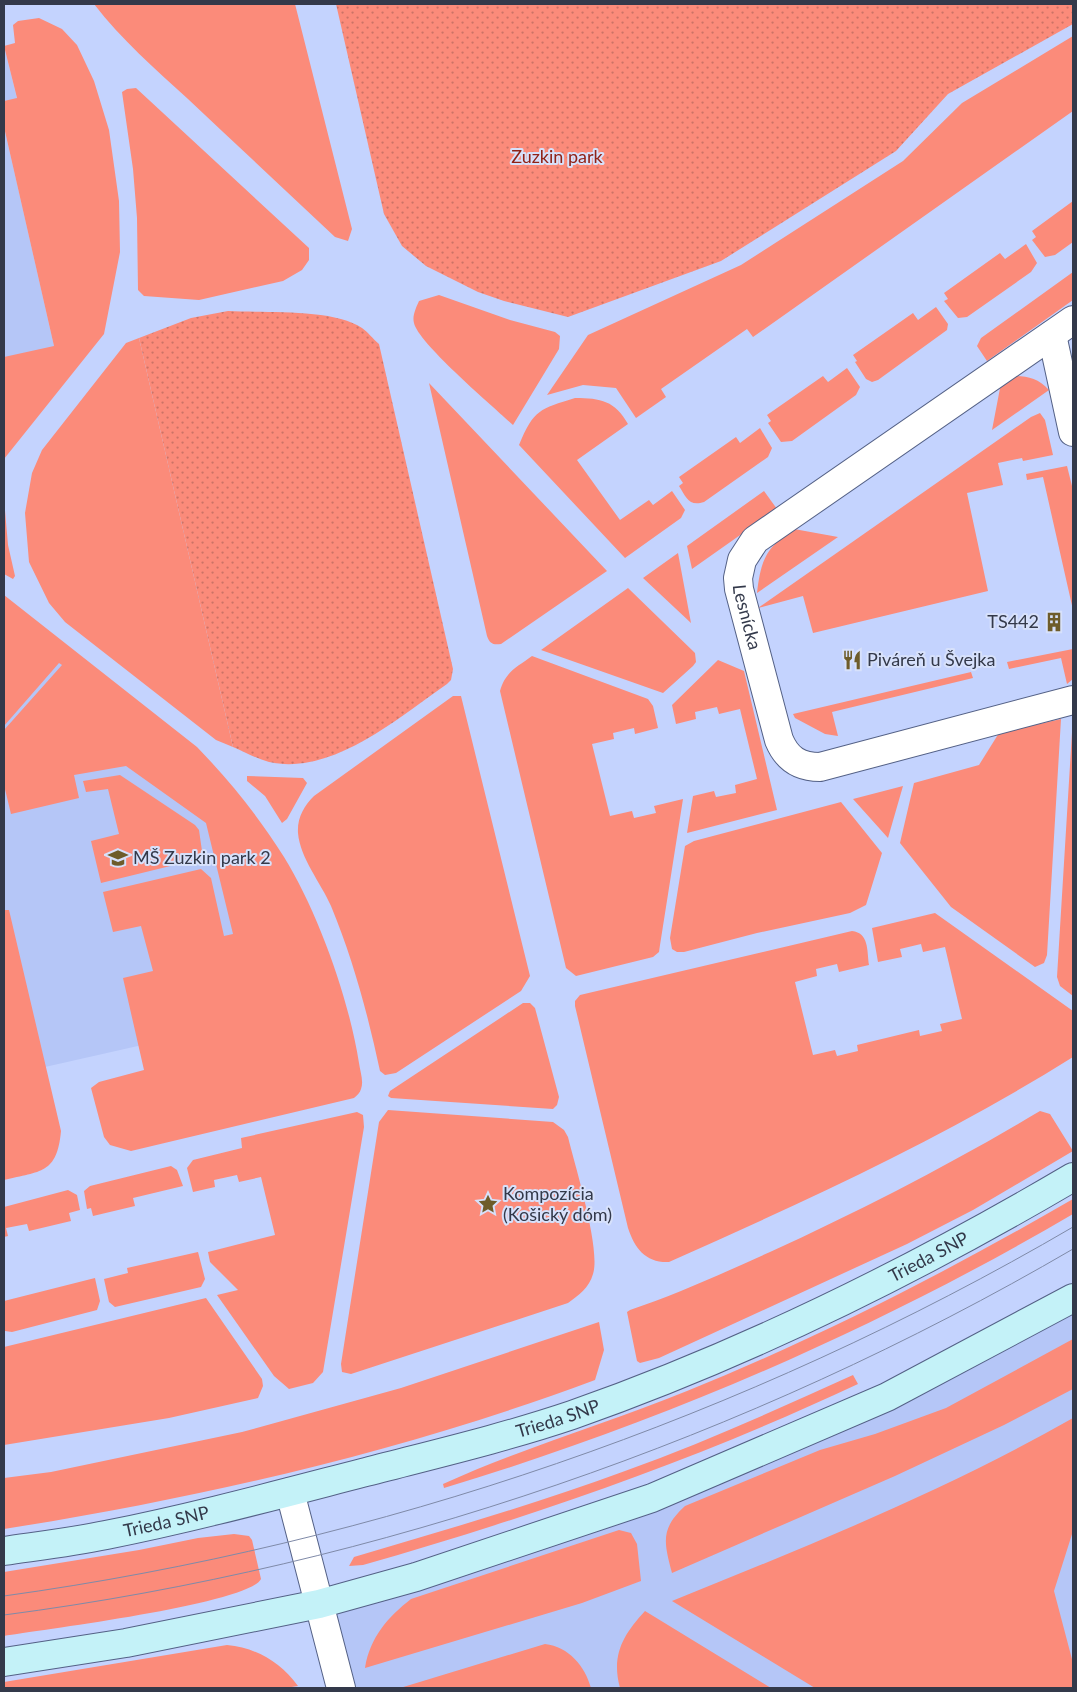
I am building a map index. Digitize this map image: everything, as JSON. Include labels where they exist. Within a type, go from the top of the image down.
[{"type":"street","name":"Lesnícka","points":[[1073,432],[1063,328],[755,540],[742,560],[738,578],[744,610],[779,740],[790,759],[800,765],[820,767],[1073,700]]},
{"type":"street","name":"Trieda SNP","points":[[4,1551],[103,1536],[290,1492],[569,1416],[718,1357],[836,1304],[936,1254],[1073,1177]]},
{"type":"street","points":[[4,1662],[126,1643],[319,1604],[416,1577],[652,1498],[888,1396],[1073,1298]]},
{"type":"street","points":[[290,1492],[341,1688]]},
{"type":"shaded area","points":[[4,46],[17,99],[4,101]]},
{"type":"shaded area","points":[[4,127],[54,346],[4,441]]},
{"type":"shaded area","name":"MŠ Zuzkin park 2","points":[[4,619],[215,785],[270,1016],[45,1067],[4,973]]},
{"type":"shaded area","points":[[1073,1298],[1073,1688],[340,1688],[319,1604],[652,1498]]},
{"type":"green space","points":[[94,4],[295,4],[352,229],[348,241],[335,237],[139,53]]},
{"type":"green space","name":"Zuzkin park","points":[[336,4],[1073,4],[1073,24],[948,94],[896,151],[721,261],[568,317],[504,301],[478,292],[426,266],[402,246],[384,214]]},
{"type":"green space","points":[[39,18],[62,29],[77,45],[94,81],[109,130],[119,201],[120,252],[104,334],[4,459],[4,357],[54,346],[4,127],[4,101],[17,98],[4,46],[15,43],[13,25],[18,21]]},
{"type":"green space","points":[[1073,36],[1073,111],[753,337],[747,329],[661,389],[666,397],[636,418],[616,388],[583,385],[547,395],[588,335],[741,265],[903,161],[962,103]]},
{"type":"green space","points":[[136,88],[309,248],[309,260],[302,270],[283,281],[199,300],[144,296],[138,290],[137,218],[133,169],[122,92],[127,89]]},
{"type":"green space","points":[[1073,201],[1073,242],[1055,255],[1045,257],[1032,240],[1036,237],[1032,231]]},
{"type":"green space","points":[[1026,244],[1037,263],[1031,272],[967,317],[958,318],[944,301],[948,299],[944,293],[1000,253],[1005,259]]},
{"type":"green space","points":[[1073,272],[1073,300],[987,361],[977,346],[981,338]]},
{"type":"green space","points":[[439,295],[510,320],[555,332],[560,336],[559,349],[513,425],[442,360],[419,332],[414,323],[414,318],[419,301]]},
{"type":"green space","points":[[936,307],[948,324],[947,330],[878,380],[872,382],[866,379],[855,362],[857,361],[853,355],[913,313],[918,320]]},
{"type":"green space","points":[[228,311],[317,314],[334,317],[362,328],[379,344],[453,669],[451,680],[447,684],[363,741],[340,752],[316,760],[293,764],[269,762],[233,747],[139,338],[191,318]]},
{"type":"green space","points":[[139,338],[233,747],[216,740],[65,622],[49,603],[29,562],[25,513],[32,473],[42,450],[126,343]]},
{"type":"green space","points":[[847,368],[860,387],[856,395],[792,441],[781,442],[768,423],[771,421],[767,415],[823,376],[828,382]]},
{"type":"green space","points":[[1012,376],[1032,378],[1049,390],[992,430],[1001,383]]},
{"type":"green space","points":[[429,383],[607,571],[501,644],[492,643],[487,636]]},
{"type":"green space","points":[[575,398],[606,402],[618,410],[628,424],[577,460],[620,520],[649,500],[653,505],[672,491],[685,510],[681,518],[625,558],[519,445],[534,417],[546,408]]},
{"type":"green space","points":[[1040,413],[1045,420],[1053,455],[1023,461],[1022,458],[998,463],[1003,485],[967,493],[988,591],[813,633],[803,596],[758,608],[1031,417]]},
{"type":"green space","points":[[760,428],[772,448],[768,457],[704,502],[695,503],[688,500],[679,486],[683,483],[679,477],[736,437],[740,443]]},
{"type":"green space","points":[[1067,466],[1073,490],[1073,610],[1043,477],[1027,480],[1026,474]]},
{"type":"green space","points":[[764,491],[777,509],[692,569],[687,546]]},
{"type":"green space","points":[[4,499],[8,545],[15,576],[13,579],[4,574]]},
{"type":"green space","points":[[794,529],[838,537],[757,593],[760,572],[766,556],[784,536]]},
{"type":"green space","points":[[678,553],[691,623],[643,578]]},
{"type":"green space","points":[[628,588],[695,653],[696,662],[693,666],[663,693],[541,650]]},
{"type":"green space","points":[[4,595],[197,747],[221,772],[254,813],[297,879],[320,929],[340,984],[362,1079],[361,1090],[354,1098],[131,1151],[110,1145],[104,1137],[91,1088],[99,1082],[144,1070],[123,978],[153,971],[141,926],[113,932],[103,892],[201,869],[211,878],[224,936],[233,934],[206,823],[126,766],[74,775],[79,798],[11,814],[4,785],[4,730],[62,665],[59,663],[4,726]]},
{"type":"green space","points":[[1073,649],[1073,679],[1067,684],[1061,658],[1009,669],[1007,662]]},
{"type":"green space","points":[[532,656],[648,699],[653,706],[658,728],[635,734],[634,728],[613,733],[614,739],[592,744],[610,816],[632,811],[634,818],[656,813],[654,806],[683,799],[659,952],[653,957],[576,976],[566,968],[500,691],[508,674]]},
{"type":"green space","points":[[718,660],[744,671],[777,810],[687,833],[693,796],[714,791],[716,797],[736,793],[735,785],[757,779],[740,709],[719,714],[717,707],[695,712],[696,719],[676,724],[672,705]]},
{"type":"green space","points":[[971,672],[973,678],[832,712],[838,736],[825,734],[795,718],[793,714]]},
{"type":"green space","points":[[453,696],[461,696],[530,976],[521,991],[396,1073],[385,1075],[380,1071],[359,987],[339,926],[327,897],[303,852],[298,833],[299,822],[304,808],[314,796]]},
{"type":"green space","points":[[1073,716],[1073,996],[1060,986],[1057,977]]},
{"type":"green space","points":[[1061,719],[1047,955],[1044,963],[1035,967],[951,907],[900,843],[914,783],[979,765],[999,733]]},
{"type":"green space","points":[[120,775],[195,825],[199,830],[203,858],[101,883],[91,841],[119,834],[108,789],[86,792],[83,781]]},
{"type":"green space","points":[[247,776],[303,778],[307,783],[287,819],[282,823],[265,796],[247,781]]},
{"type":"green space","points":[[903,786],[888,838],[853,799]]},
{"type":"green space","points":[[841,802],[882,853],[866,905],[850,913],[757,933],[684,952],[677,952],[672,949],[670,938],[685,846],[694,841]]},
{"type":"green space","points":[[4,910],[9,910],[61,1131],[56,1156],[51,1163],[37,1172],[4,1180]]},
{"type":"green space","points":[[935,913],[1073,1011],[1073,1057],[1024,1087],[925,1141],[773,1215],[669,1262],[654,1260],[642,1253],[634,1242],[628,1228],[575,1006],[575,1001],[580,995],[852,931],[858,932],[866,943],[869,965],[839,972],[837,964],[816,969],[817,976],[795,982],[813,1055],[835,1050],[837,1056],[858,1051],[857,1045],[919,1030],[920,1036],[942,1031],[940,1024],[962,1019],[945,947],[923,952],[921,944],[900,949],[902,957],[878,962],[872,928]]},
{"type":"green space","points":[[523,1003],[530,1003],[535,1008],[559,1097],[557,1105],[553,1109],[391,1098],[388,1096],[390,1091]]},
{"type":"green space","points":[[388,1110],[553,1122],[564,1130],[568,1137],[581,1186],[595,1262],[593,1274],[586,1287],[568,1303],[351,1374],[342,1372],[341,1364],[379,1122]]},
{"type":"green space","points":[[1040,1111],[1050,1114],[1073,1151],[973,1210],[907,1244],[659,1358],[640,1363],[637,1361],[627,1312],[630,1310],[700,1283],[839,1220],[941,1167]]},
{"type":"green space","points":[[357,1112],[363,1115],[364,1127],[323,1372],[313,1383],[289,1389],[274,1376],[217,1295],[238,1290],[210,1262],[208,1252],[275,1235],[261,1177],[239,1182],[237,1175],[214,1180],[215,1187],[193,1192],[187,1168],[193,1160],[242,1148],[241,1138]]},
{"type":"green space","points":[[171,1166],[177,1170],[183,1186],[133,1198],[135,1206],[93,1216],[91,1208],[87,1209],[84,1191],[90,1186]]},
{"type":"green space","points":[[68,1190],[77,1195],[80,1210],[69,1213],[71,1221],[29,1231],[27,1224],[6,1228],[8,1236],[4,1237],[4,1207]]},
{"type":"green space","points":[[1073,1199],[1073,1214],[922,1296],[845,1334],[766,1370],[607,1434],[444,1488],[443,1484],[473,1471],[687,1391],[835,1326],[979,1252]]},
{"type":"green space","points":[[198,1252],[205,1279],[201,1287],[115,1307],[109,1302],[104,1279],[128,1273],[127,1268]]},
{"type":"green space","points":[[95,1278],[100,1301],[97,1310],[12,1332],[5,1331],[4,1301]]},
{"type":"green space","points":[[206,1298],[262,1379],[263,1386],[258,1398],[169,1418],[4,1445],[4,1347]]},
{"type":"green space","points":[[599,1322],[604,1350],[595,1380],[451,1429],[304,1469],[154,1502],[4,1529],[4,1478],[51,1472],[242,1432],[401,1388]]},
{"type":"green space","points":[[1073,1339],[1073,1389],[1004,1425],[895,1476],[672,1573],[667,1553],[666,1536],[671,1522],[685,1506],[820,1450],[875,1434],[946,1408]]},
{"type":"green space","points":[[853,1375],[858,1384],[676,1462],[489,1527],[363,1565],[349,1566],[354,1557],[524,1506],[654,1460],[740,1425]]},
{"type":"green space","points":[[1073,1418],[1073,1531],[1054,1591],[1073,1663],[1073,1688],[815,1688],[672,1601],[825,1538],[926,1493],[1025,1445]]},
{"type":"green space","points":[[619,1530],[631,1533],[637,1544],[641,1581],[582,1603],[365,1668],[371,1647],[381,1629],[411,1599]]},
{"type":"green space","points":[[234,1534],[249,1536],[252,1540],[261,1579],[248,1588],[221,1598],[142,1615],[4,1636],[4,1572],[139,1550],[198,1538]]},
{"type":"green space","points":[[645,1611],[771,1688],[620,1688],[617,1665],[618,1655],[625,1637]]},
{"type":"green space","points":[[545,1644],[569,1653],[585,1672],[591,1688],[400,1688]]},
{"type":"green space","points":[[227,1645],[248,1649],[276,1663],[298,1686],[285,1688],[4,1688],[4,1682]]},
{"type":"tram line","points":[[4,1596],[144,1573],[283,1543],[421,1507],[556,1464],[690,1414],[821,1358],[949,1296],[1073,1227]]},
{"type":"tram line","points":[[4,1615],[144,1593],[283,1564],[421,1528],[557,1485],[690,1435],[821,1379],[949,1317],[1073,1249]]},
{"type":"place","name":"TS442","points":[[1054,622]]},
{"type":"place","name":"Piváreň u Švejka","points":[[852,660]]},
{"type":"place","name":"MŠ Zuzkin park 2","points":[[118,858]]},
{"type":"place","name":"Kompozícia (Košický dóm)","points":[[488,1204]]}]
